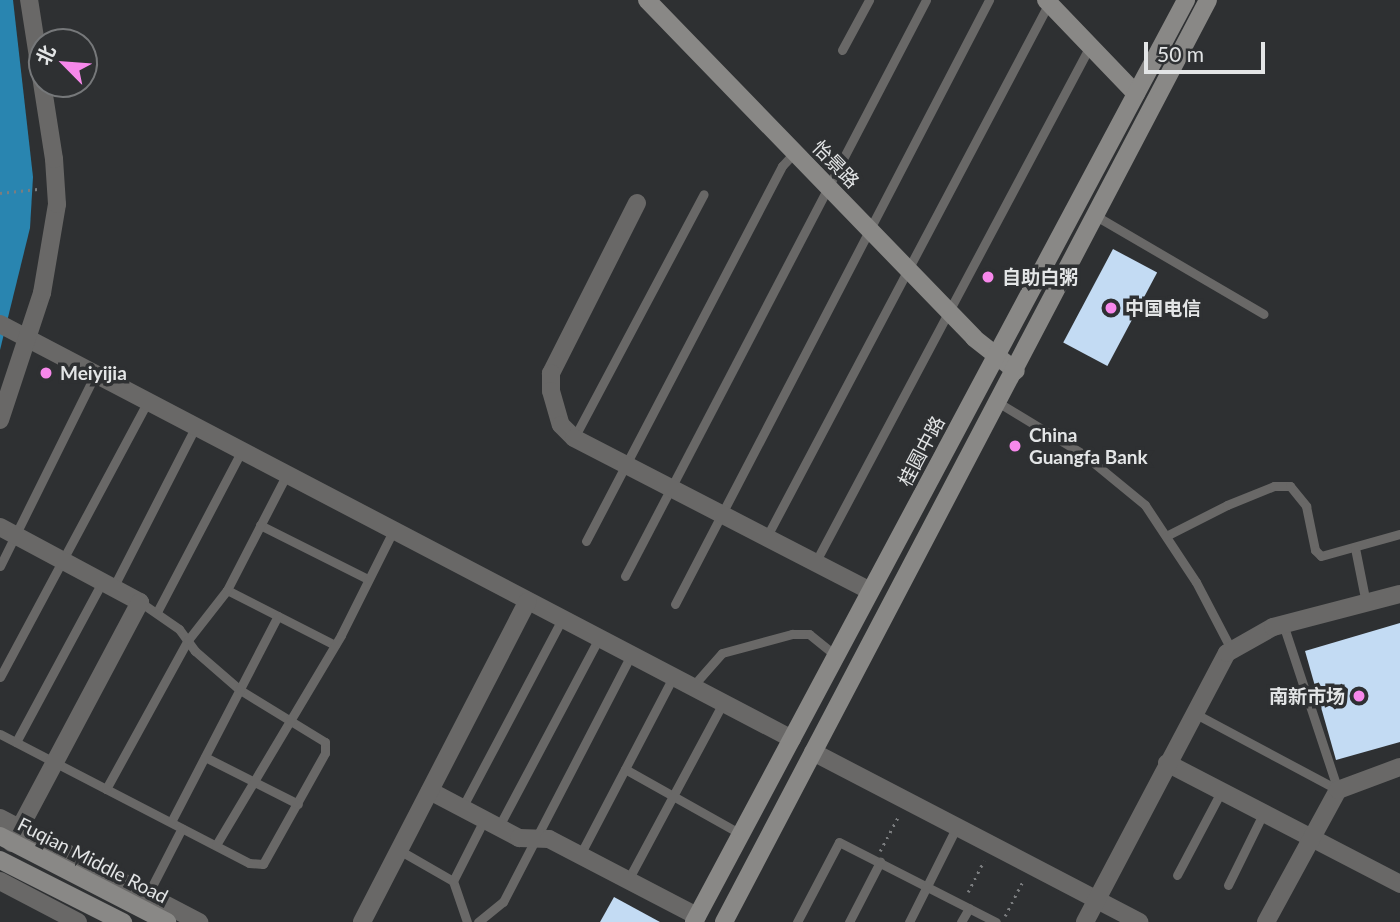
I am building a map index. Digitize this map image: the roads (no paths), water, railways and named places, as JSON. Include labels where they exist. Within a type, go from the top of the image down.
[{"type":"main road","name":"怡景路","points":[[647,0],[907,269],[995,356],[1016,371]]},
{"type":"main road","name":"桂圆中路","points":[[696,919],[1186,0]]},
{"type":"main road","points":[[724,922],[1016,371],[1208,0]]},
{"type":"main road","points":[[1048,1],[1136,94]]},
{"type":"main road","points":[[792,739],[813,752]]},
{"type":"main road","name":"Fuqian Middle Road","points":[[10,836],[93,884],[167,922]]},
{"type":"main road","points":[[0,860],[122,922]]},
{"type":"street","points":[[0,420],[14,330],[53,246],[57,204],[29,0]]},
{"type":"street","points":[[638,203],[551,373],[555,411],[565,432],[870,592]]},
{"type":"street","points":[[14,330],[792,739]]},
{"type":"street","points":[[8,531],[140,602],[54,762],[10,836]]},
{"type":"street","points":[[1085,922],[1167,763],[1231,649],[1283,624],[1400,594]]},
{"type":"street","points":[[362,922],[527,601]]},
{"type":"street","points":[[813,752],[1139,922]]},
{"type":"street","points":[[1167,763],[1400,884]]},
{"type":"street","points":[[1266,922],[1309,837],[1338,790],[1400,767]]},
{"type":"street","points":[[430,791],[519,838],[549,839],[696,919]]},
{"type":"street","points":[[0,818],[10,836],[140,908],[199,922]]},
{"type":"street","points":[[0,881],[75,921]]},
{"type":"lane","points":[[842,50],[869,0]]},
{"type":"lane","points":[[625,576],[926,0]]},
{"type":"lane","points":[[675,604],[719,514],[989,0]]},
{"type":"lane","points":[[766,538],[1048,1]]},
{"type":"lane","points":[[815,563],[947,309],[1090,46]]},
{"type":"lane","points":[[586,541],[623,464],[782,166],[795,152]]},
{"type":"lane","points":[[574,438],[704,194]]},
{"type":"lane","points":[[1096,216],[1264,314]]},
{"type":"lane","points":[[0,566],[8,531],[96,373]]},
{"type":"lane","points":[[0,677],[148,401]]},
{"type":"lane","points":[[999,403],[1122,483],[1145,505],[1166,536],[1231,649]]},
{"type":"lane","points":[[16,742],[196,426]]},
{"type":"lane","points":[[157,611],[242,450]]},
{"type":"lane","points":[[106,789],[188,640],[227,590],[287,474]]},
{"type":"lane","points":[[1166,536],[1227,505],[1274,486],[1290,486],[1306,506],[1317,554],[1326,557],[1400,534]]},
{"type":"lane","points":[[260,525],[368,579]]},
{"type":"lane","points":[[216,845],[335,645],[393,531]]},
{"type":"lane","points":[[1355,548],[1366,603]]},
{"type":"lane","points":[[227,590],[335,645]]},
{"type":"lane","points":[[0,734],[249,863],[263,864],[298,804],[326,746],[240,690],[157,611],[140,602]]},
{"type":"lane","points":[[170,822],[278,616]]},
{"type":"lane","points":[[462,808],[562,619]]},
{"type":"lane","points":[[1283,624],[1338,790]]},
{"type":"lane","points":[[692,687],[722,653],[792,634],[809,634],[836,656]]},
{"type":"lane","points":[[453,881],[491,824],[599,638]]},
{"type":"lane","points":[[478,922],[503,902],[631,655]]},
{"type":"lane","points":[[580,855],[673,677]]},
{"type":"lane","points":[[628,880],[723,703]]},
{"type":"lane","points":[[1194,713],[1338,790]]},
{"type":"lane","points":[[205,757],[298,804]]},
{"type":"lane","points":[[625,769],[741,834]]},
{"type":"lane","points":[[1177,875],[1221,792]]},
{"type":"lane","points":[[1228,885],[1263,814]]},
{"type":"lane","points":[[140,908],[182,828]]},
{"type":"lane","points":[[909,922],[957,828]]},
{"type":"lane","points":[[797,922],[839,842],[996,922]]},
{"type":"lane","points":[[399,850],[453,881],[467,922]]},
{"type":"lane","points":[[849,922],[878,861]]},
{"type":"lane","points":[[75,921],[93,884]]},
{"type":"lane","points":[[961,922],[965,906]]},
{"type":"water","points":[[0,0],[13,0],[33,177],[30,228],[0,350]]},
{"type":"place","name":"自助白粥","points":[[988,277]]},
{"type":"place","name":"中国电信","points":[[1111,308]]},
{"type":"place","name":"Meiyijia","points":[[46,373]]},
{"type":"place","name":"China Guangfa Bank","points":[[1015,446]]},
{"type":"place","name":"南新市场","points":[[1359,696]]}]
